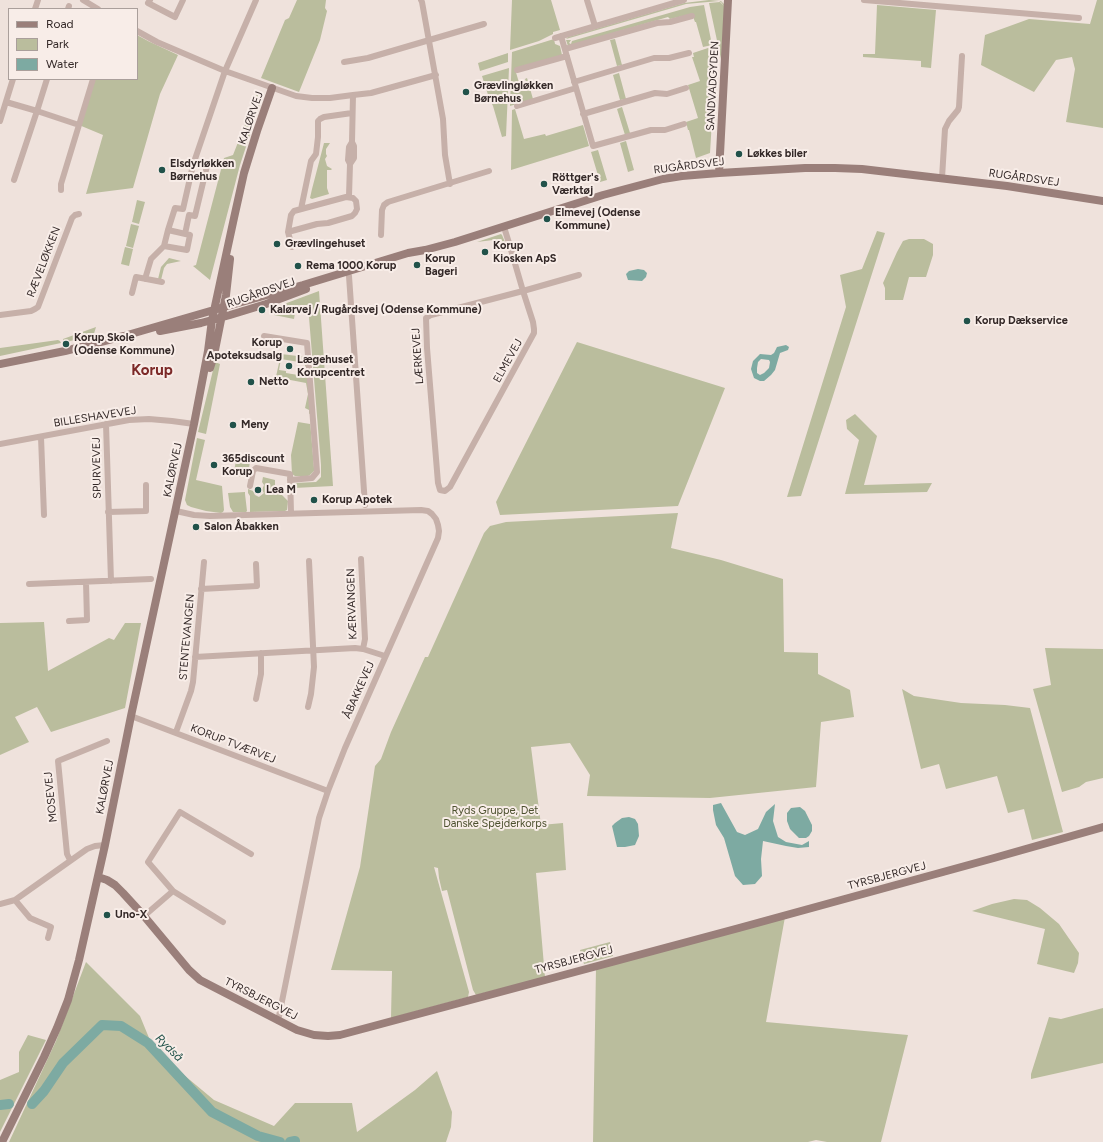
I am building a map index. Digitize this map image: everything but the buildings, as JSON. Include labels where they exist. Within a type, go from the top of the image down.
[{"type":"street","points":[[83,0],[96,5]]},
{"type":"street","points":[[150,0],[148,3],[175,17],[183,0]]},
{"type":"street","points":[[145,278],[151,259],[164,246],[175,208],[183,209],[193,165],[224,71],[256,0]]},
{"type":"street","points":[[587,0],[595,26]]},
{"type":"street","points":[[684,0],[558,37],[566,53],[592,145],[594,147],[651,130],[666,130],[684,124]]},
{"type":"street","name":"SANDVADGYDEN","points":[[719,173],[728,0]]},
{"type":"street","points":[[864,0],[1079,18]]},
{"type":"street","points":[[423,1],[443,118],[445,154],[450,184]]},
{"type":"street","points":[[517,70],[656,23],[670,22],[692,16]]},
{"type":"street","points":[[344,62],[368,58],[484,24]]},
{"type":"street","points":[[138,31],[157,42],[224,71],[296,96],[330,98],[354,95],[436,75]]},
{"type":"street","points":[[516,106],[654,58],[669,58],[689,53]]},
{"type":"street","points":[[942,178],[945,129],[959,107],[962,56]]},
{"type":"street","points":[[0,121],[13,80]]},
{"type":"street","points":[[14,180],[47,80]]},
{"type":"street","points":[[61,190],[61,184],[94,80]]},
{"type":"street","name":"KALØRVEJ","points":[[2,1142],[44,1057],[68,1000],[85,937],[176,511],[208,351],[218,313],[233,225],[244,173],[272,88]]},
{"type":"street","points":[[583,114],[655,93],[667,94],[686,88]]},
{"type":"street","points":[[349,196],[350,164],[348,160],[349,147],[352,142],[354,95]]},
{"type":"street","points":[[6,102],[79,125]]},
{"type":"street","points":[[300,209],[311,161],[316,154],[318,121],[324,117],[352,114]]},
{"type":"street","points":[[185,234],[189,215],[195,216],[207,166]]},
{"type":"street","name":"RUGÅRDSVEJ","points":[[0,364],[65,351],[218,313],[266,304],[408,253],[425,250],[504,227],[596,197],[645,183],[682,176],[805,168],[846,168],[879,170],[1007,186],[1103,201]]},
{"type":"street","points":[[381,235],[382,210],[385,204],[489,171]]},
{"type":"street","points":[[191,174],[204,178]]},
{"type":"street","points":[[288,232],[352,216],[356,211],[357,204],[354,199],[349,196],[294,211],[291,215],[288,232],[292,247]]},
{"type":"street","name":"RÆVELØKKEN","points":[[0,315],[31,311],[38,307],[72,218],[79,214]]},
{"type":"street","name":"KALØRVEJ","points":[[218,313],[227,292],[233,225]]},
{"type":"street","name":"ELMEVEJ","points":[[442,491],[450,487],[533,336],[534,326],[504,227]]},
{"type":"street","points":[[164,246],[187,250],[190,235],[168,230]]},
{"type":"street","points":[[348,274],[365,505]]},
{"type":"street","name":"RUGÅRDSVEJ","points":[[124,336],[151,333],[218,313],[266,295],[348,274]]},
{"type":"street","points":[[524,291],[579,275]]},
{"type":"street","points":[[132,293],[136,277],[162,282]]},
{"type":"street","points":[[218,313],[277,296],[292,288]]},
{"type":"street","name":"LÆRKEVEJ","points":[[442,491],[438,486],[426,318],[431,315],[524,291]]},
{"type":"street","points":[[227,292],[228,297],[232,299],[266,295]]},
{"type":"street","points":[[264,336],[307,343],[317,470],[312,478],[290,480]]},
{"type":"street","name":"BILLESHAVEVEJ","points":[[0,444],[129,420],[149,419],[194,424]]},
{"type":"street","name":"SPURVEVEJ","points":[[106,424],[111,580]]},
{"type":"street","points":[[41,437],[44,515]]},
{"type":"street","points":[[250,486],[253,470],[256,468],[290,474],[291,513]]},
{"type":"street","name":"SPURVEVEJ","points":[[108,512],[146,511],[146,485]]},
{"type":"street","points":[[357,498],[365,498]]},
{"type":"street","name":"ÅBAKKEVEJ","points":[[176,511],[199,515],[424,510],[436,519],[438,525],[438,538],[385,656],[328,791],[320,818],[278,1021]]},
{"type":"street","name":"KÆRVANGEN","points":[[361,559],[365,639],[363,649]]},
{"type":"street","points":[[308,707],[314,666],[309,561]]},
{"type":"street","name":"STENTEVANGEN","points":[[176,732],[193,682],[204,562]]},
{"type":"street","name":"STENTEVANGEN","points":[[201,589],[257,586],[256,564]]},
{"type":"street","points":[[29,584],[111,580],[152,580]]},
{"type":"street","points":[[69,621],[87,620],[86,582]]},
{"type":"street","points":[[195,657],[355,648],[385,656]]},
{"type":"street","points":[[256,700],[261,674],[261,653]]},
{"type":"street","name":"KORUP TVÆRVEJ","points":[[131,716],[328,791]]},
{"type":"street","name":"MOSEVEJ","points":[[70,860],[67,854],[58,761],[107,741]]},
{"type":"street","points":[[223,922],[173,891],[148,862],[180,812],[251,854]]},
{"type":"street","name":"TYRSBJERGVEJ","points":[[98,877],[107,880],[114,885],[144,916],[189,970],[200,980],[297,1030],[314,1035],[328,1036],[340,1035],[739,928],[1103,827]]},
{"type":"street","points":[[0,904],[15,900],[87,849],[105,845]]},
{"type":"street","points":[[144,916],[173,891]]},
{"type":"street","points":[[15,900],[30,918],[51,927],[48,938]]},
{"type":"green space","points":[[297,0],[326,0],[325,8],[327,11],[320,40],[299,92],[261,78],[285,20],[289,18]]},
{"type":"green space","points":[[512,0],[551,0],[560,30],[553,32],[553,34],[539,41],[510,50]]},
{"type":"green space","points":[[709,0],[721,1],[725,5],[722,64],[709,3],[720,2],[724,6],[721,2],[719,1],[686,4],[566,39],[568,37],[684,3]]},
{"type":"green space","points":[[1097,0],[1103,0],[1103,128],[1066,122],[1075,69],[1072,57],[1056,60],[1034,92],[981,65],[985,35],[1029,19],[1090,24]]},
{"type":"green space","points":[[704,5],[712,45],[703,47],[696,22],[692,14],[670,19],[668,17],[568,46],[566,40],[571,40],[569,43],[571,44],[572,41],[690,7]]},
{"type":"green space","points":[[877,5],[936,10],[931,68],[921,67],[921,61],[863,57],[863,54],[875,54]]},
{"type":"green space","points":[[138,36],[178,55],[160,94],[133,188],[86,194],[103,135],[79,125],[95,80],[138,80]]},
{"type":"green space","points":[[554,39],[555,44],[560,46],[562,55],[515,69],[520,86],[527,84],[525,79],[527,78],[533,99],[510,106],[512,52]]},
{"type":"green space","points":[[615,39],[622,65],[617,66],[610,40]]},
{"type":"green space","points":[[711,47],[715,70],[710,153],[696,158],[686,122],[698,118],[688,85],[700,81],[692,57],[694,57],[693,53]]},
{"type":"green space","points":[[508,53],[508,62],[480,71],[478,63]]},
{"type":"green space","points":[[509,68],[506,136],[502,137],[482,76]]},
{"type":"green space","points":[[619,73],[626,99],[620,100],[613,75]]},
{"type":"green space","points":[[257,94],[261,101],[240,165],[210,280],[193,266],[196,265],[224,158],[233,155]]},
{"type":"green space","points":[[622,107],[630,133],[625,135],[617,109]]},
{"type":"green space","points":[[515,109],[524,139],[545,134],[546,136],[583,125],[589,146],[511,170],[512,110]]},
{"type":"green space","points":[[626,141],[634,170],[628,172],[620,143]]},
{"type":"green space","points":[[324,143],[330,143],[326,149],[327,156],[325,159],[327,166],[332,169],[327,170],[327,188],[329,194],[312,199],[310,198]]},
{"type":"green space","points":[[598,150],[607,180],[600,182],[591,152]]},
{"type":"green space","points":[[137,200],[145,202],[139,224],[132,222]]},
{"type":"green space","points":[[131,224],[139,226],[133,248],[126,246]]},
{"type":"green space","points":[[877,231],[885,233],[801,496],[787,497],[846,307],[840,275],[862,269]]},
{"type":"green space","points":[[501,234],[505,242],[502,243],[501,239],[477,242]]},
{"type":"green space","points":[[909,239],[924,239],[933,244],[933,255],[926,277],[909,277],[903,300],[885,300],[885,288],[883,283],[903,241]]},
{"type":"green space","points":[[125,247],[133,249],[129,266],[121,264]]},
{"type":"green space","points":[[169,258],[181,261],[167,264],[164,268],[161,280],[158,279],[161,267]]},
{"type":"green space","points":[[319,291],[333,486],[294,488],[295,483],[316,482],[321,477],[308,305],[302,305],[301,308],[296,307],[294,319],[274,315],[276,307]]},
{"type":"green space","points":[[96,327],[93,337],[64,342],[63,339]]},
{"type":"green space","points":[[58,340],[61,343],[0,356],[0,348]]},
{"type":"green space","points":[[577,342],[725,388],[678,506],[500,515],[496,502]]},
{"type":"green space","points":[[281,354],[306,357],[307,368],[305,368],[305,363],[299,364],[299,362],[281,359],[279,370],[301,377],[306,376],[307,372],[311,413],[309,414],[309,410],[305,408],[308,394],[306,383],[280,378],[275,381]]},
{"type":"green space","points":[[215,362],[220,364],[206,434],[198,432]]},
{"type":"green space","points":[[855,414],[877,436],[864,485],[932,483],[927,492],[845,494],[859,440],[847,429],[846,420]]},
{"type":"green space","points":[[310,420],[314,471],[308,476],[295,476],[292,474],[291,455],[298,422],[310,424]]},
{"type":"green space","points":[[197,438],[205,440],[196,480],[222,486],[224,510],[221,513],[191,507],[187,505],[185,500]]},
{"type":"green space","points":[[238,459],[250,461],[248,475],[246,475],[246,477],[233,476],[236,461],[238,461]]},
{"type":"green space","points":[[263,477],[275,480],[275,488],[288,501],[287,510],[250,512],[250,496],[248,489],[253,491],[255,495],[259,497],[264,493],[262,490],[264,485],[262,482]]},
{"type":"green space","points":[[245,492],[247,511],[233,512],[230,507],[228,493]]},
{"type":"green space","name":"Ryds Gruppe, Det Danske Spejderkorps","points":[[678,513],[671,548],[721,560],[783,579],[784,652],[818,653],[818,674],[850,690],[854,717],[821,722],[816,787],[710,798],[587,796],[590,775],[570,743],[531,747],[541,825],[563,823],[566,870],[536,873],[545,977],[476,995],[473,990],[447,890],[442,891],[438,868],[434,867],[469,992],[468,997],[391,1018],[392,971],[331,970],[360,867],[375,766],[381,759],[391,732],[425,657],[428,657],[484,533],[490,526],[506,522]]},
{"type":"green space","points":[[44,622],[48,671],[109,638],[114,640],[125,623],[141,623],[125,708],[51,732],[37,707],[15,717],[29,742],[0,755],[0,623]]},
{"type":"green space","points":[[1045,648],[1103,649],[1103,778],[1086,782],[1079,787],[1062,792],[1033,689],[1051,685]]},
{"type":"green space","points":[[902,689],[914,696],[961,703],[1030,708],[1063,832],[1032,840],[1024,809],[1008,813],[997,776],[946,789],[939,764],[921,769]]},
{"type":"green space","points":[[1014,899],[1027,900],[1040,908],[1059,924],[1079,953],[1078,963],[1074,973],[1037,964],[1045,929],[972,911],[992,904]]},
{"type":"green space","points":[[785,917],[766,1022],[908,1035],[881,1142],[827,1142],[816,1140],[808,1142],[593,1142],[596,968]]},
{"type":"green space","points":[[610,942],[613,956],[584,964],[580,950]]},
{"type":"green space","points":[[86,962],[140,1016],[154,1050],[214,1100],[274,1126],[295,1103],[352,1103],[357,1132],[415,1090],[437,1071],[452,1112],[451,1127],[446,1142],[9,1142],[56,1041]]},
{"type":"green space","points":[[1103,1008],[1103,1063],[1031,1079],[1031,1074],[1049,1017],[1061,1019]]},
{"type":"green space","points":[[28,1035],[46,1040],[0,1132],[0,1080],[19,1072],[19,1052]]},
{"type":"water","points":[[638,269],[644,270],[647,273],[646,277],[642,281],[628,280],[626,274],[629,271]]},
{"type":"water","points":[[786,345],[789,347],[788,350],[780,353],[775,370],[764,381],[754,378],[751,369],[753,361],[760,354],[771,355],[777,347]],"holes":[[[761,359],[769,360],[769,368],[760,375],[757,373],[758,362]]]},
{"type":"water","points":[[721,803],[737,832],[745,835],[758,829],[766,812],[775,804],[773,821],[778,837],[786,842],[802,845],[809,841],[809,847],[798,848],[763,841],[761,859],[762,876],[755,884],[743,885],[735,876],[724,838],[716,825],[713,805]]},
{"type":"water","points":[[800,807],[805,811],[812,825],[812,831],[806,838],[799,838],[790,829],[787,821],[787,813],[791,808]]},
{"type":"water","points":[[629,817],[635,819],[638,824],[639,836],[635,845],[617,847],[612,826],[622,818]]},
{"type":"waterway","name":"Rydså","points":[[32,1104],[44,1091],[63,1063],[102,1025],[121,1026],[148,1043],[212,1112],[258,1136],[280,1142]]},
{"type":"waterway","name":"Rydså","points":[[0,1105],[9,1104]]},
{"type":"waterway","name":"Rydså","points":[[290,1142],[295,1142]]},
{"type":"place","name":"Grævlingløkken Børnehus","points":[[466,92]]},
{"type":"place","name":"Løkkes biler","points":[[739,154]]},
{"type":"place","name":"Elsdyrløkken Børnehus","points":[[162,170]]},
{"type":"place","name":"Röttger's Værktøj","points":[[544,184]]},
{"type":"place","name":"Elmevej (Odense Kommune)","points":[[547,219]]},
{"type":"place","name":"Grævlingehuset","points":[[277,244]]},
{"type":"place","name":"Korup Kiosken ApS","points":[[485,252]]},
{"type":"place","name":"Korup Bageri","points":[[417,265]]},
{"type":"place","name":"Rema 1000 Korup","points":[[298,266]]},
{"type":"place","name":"Kalørvej / Rugårdsvej (Odense Kommune)","points":[[262,310]]},
{"type":"place","name":"Korup Dækservice","points":[[967,321]]},
{"type":"place","name":"Korup Skole (Odense Kommune)","points":[[66,344]]},
{"type":"place","name":"Korup Apoteksudsalg","points":[[290,349]]},
{"type":"place","name":"Lægehuset Korupcentret","points":[[289,366]]},
{"type":"place","name":"Netto","points":[[251,382]]},
{"type":"place","name":"Meny","points":[[233,425]]},
{"type":"place","name":"365discount Korup","points":[[214,465]]},
{"type":"place","name":"Lea M","points":[[258,490]]},
{"type":"place","name":"Korup Apotek","points":[[314,500]]},
{"type":"place","name":"Salon Åbakken","points":[[196,527]]},
{"type":"place","name":"Uno-X","points":[[107,915]]},
{"type":"district","name":"Korup","points":[[152,371]]}]
